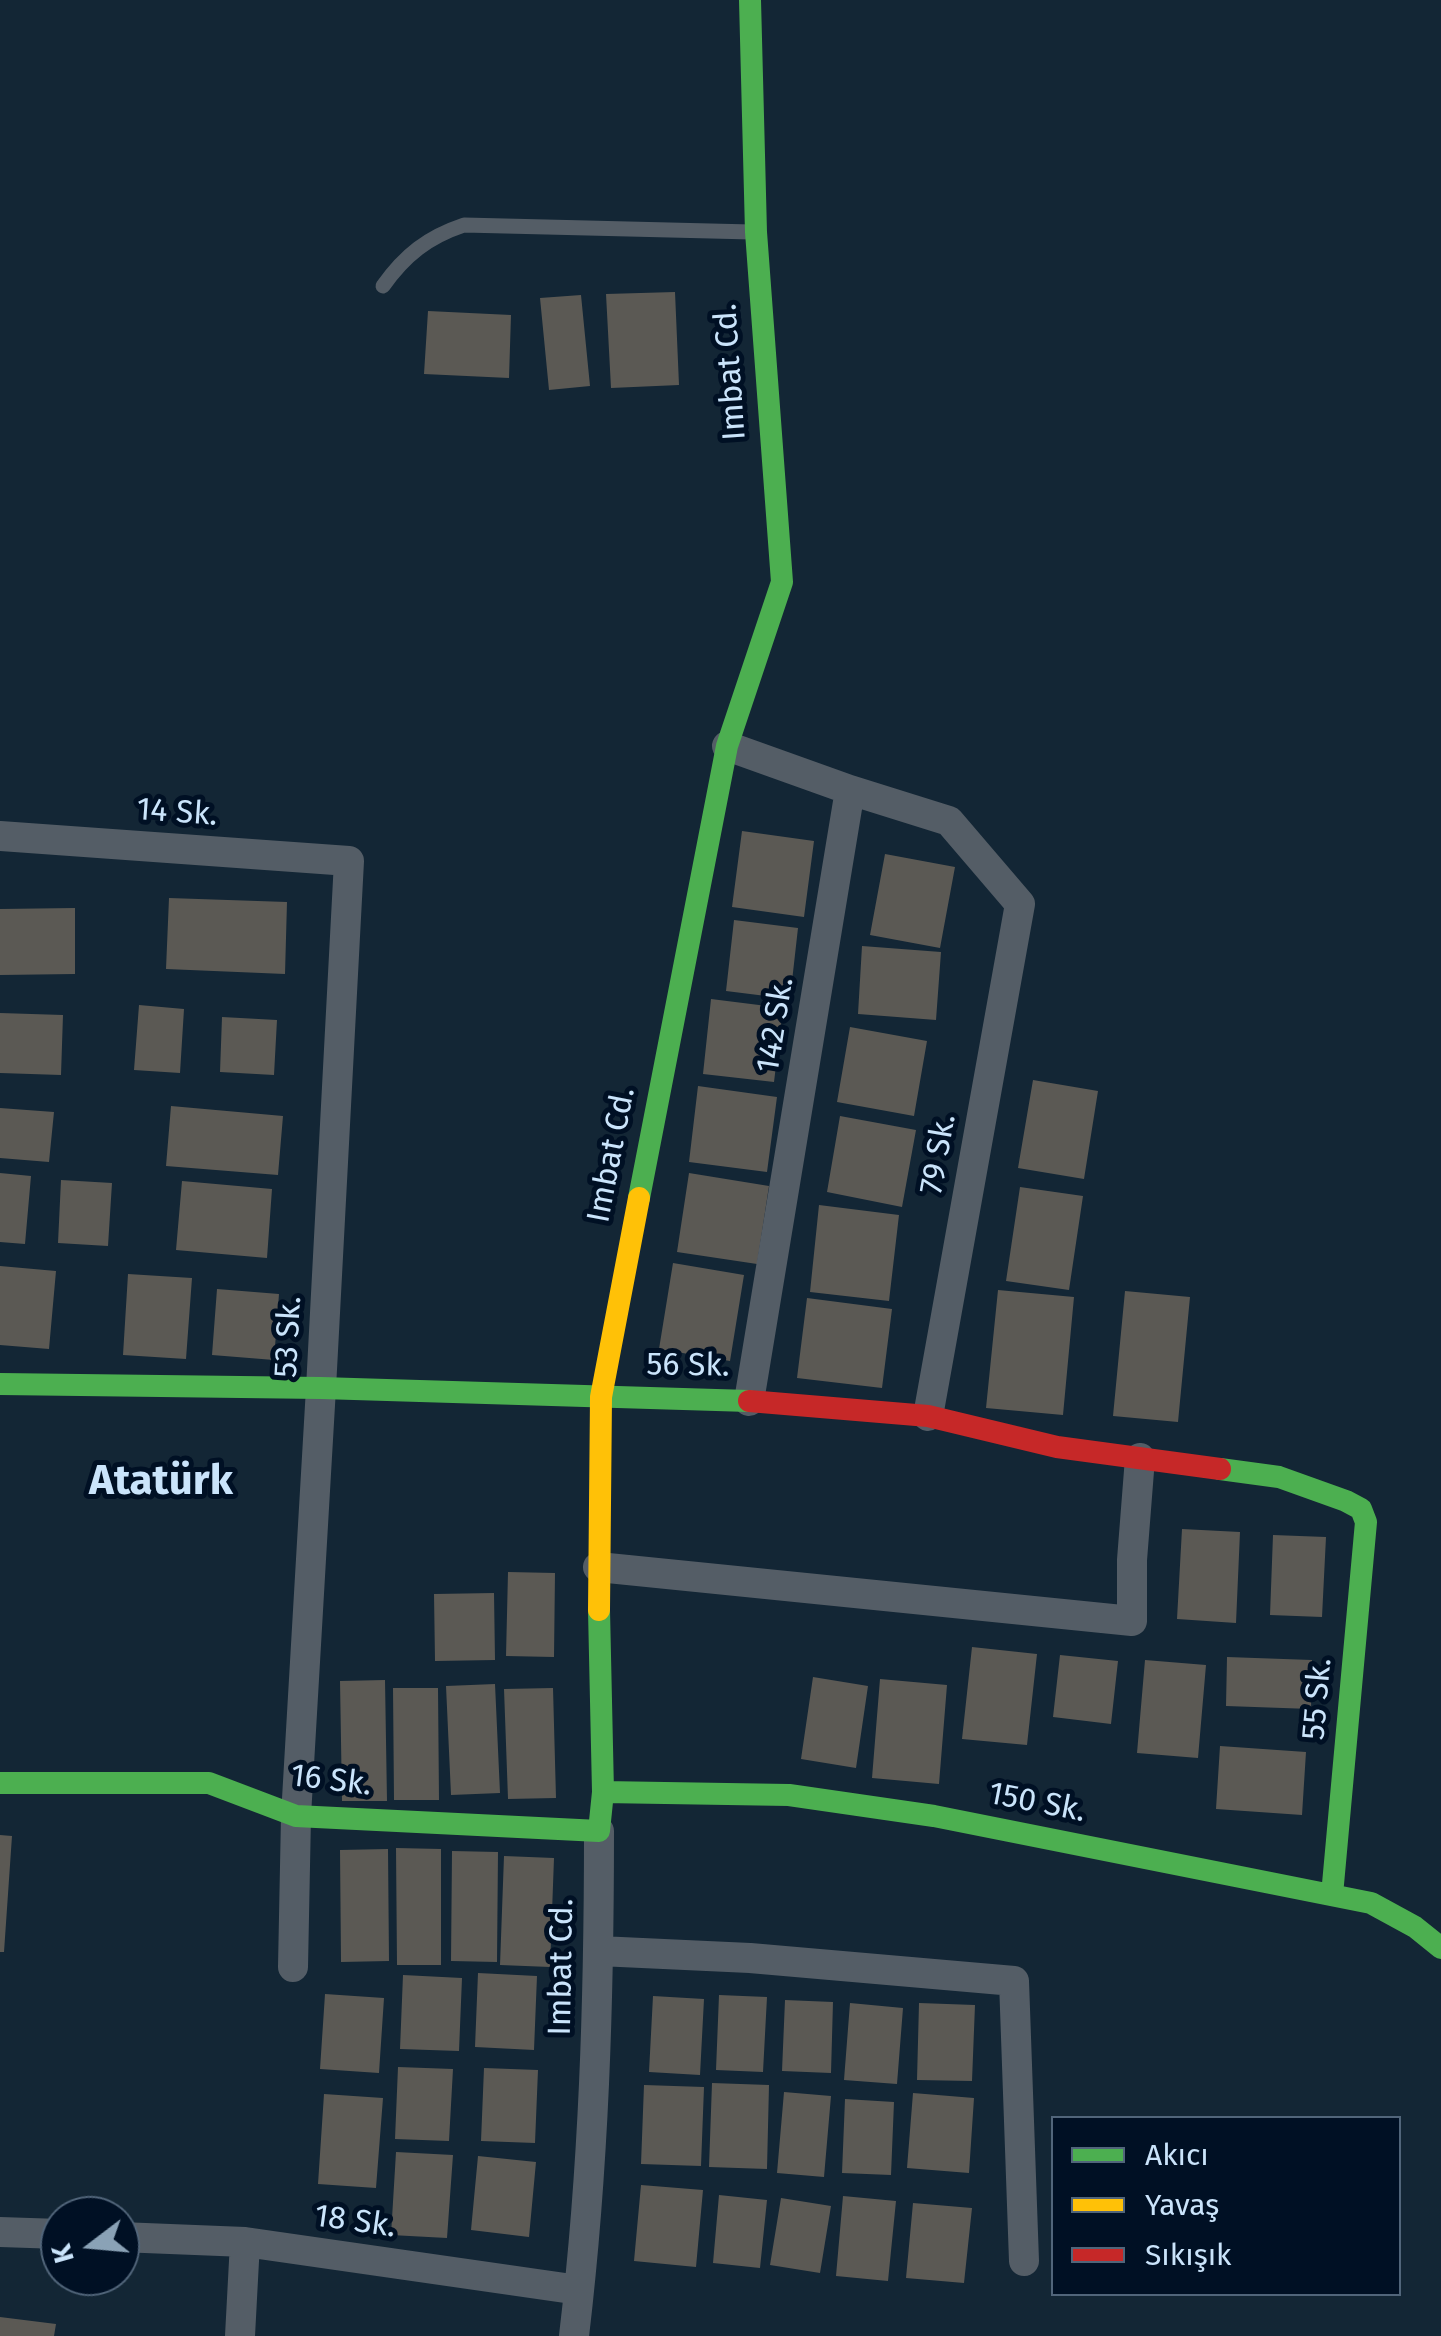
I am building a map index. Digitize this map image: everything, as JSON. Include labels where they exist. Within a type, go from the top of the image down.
[{"type":"street","name":"Imbat Cd.","points":[[574,2336],[593,2137],[599,1951],[603,1792],[598,1566],[601,1397],[727,746],[782,582],[756,232],[750,0]]},
{"type":"street","points":[[727,746],[850,790]]},
{"type":"street","name":"79 Sk.","points":[[850,790],[949,821],[1020,904],[928,1416]]},
{"type":"street","name":"142 Sk.","points":[[749,1400],[850,790]]},
{"type":"street","name":"14 Sk.","points":[[0,836],[348,861]]},
{"type":"street","name":"53 Sk.","points":[[293,1967],[296,1816],[348,861]]},
{"type":"street","name":"56 Sk.","points":[[0,1384],[749,1400],[928,1416],[1056,1447],[1279,1477],[1346,1500],[1362,1510]]},
{"type":"street","points":[[598,1566],[1132,1621],[1140,1458]]},
{"type":"street","name":"55 Sk.","points":[[1332,1895],[1366,1522],[1362,1510]]},
{"type":"street","name":"16 Sk.","points":[[0,1783],[209,1782],[296,1816],[599,1832]]},
{"type":"street","name":"150 Sk.","points":[[603,1792],[789,1795],[934,1816],[1371,1903],[1415,1927],[1441,1948]]},
{"type":"street","points":[[599,1951],[750,1958],[1014,1980],[1024,2260]]},
{"type":"street","points":[[0,2232],[40,2233]]},
{"type":"street","name":"18 Sk.","points":[[140,2238],[245,2242],[580,2290]]},
{"type":"street","points":[[240,2336],[245,2242]]},
{"type":"lane","points":[[383,286],[419,246],[464,225],[756,232]]},
{"type":"building","points":[[675,292],[679,385],[611,388],[606,294]]},
{"type":"building","points":[[581,295],[590,386],[549,390],[540,298]]},
{"type":"building","points":[[428,311],[511,315],[509,378],[424,374]]},
{"type":"building","points":[[742,831],[814,841],[804,917],[732,907]]},
{"type":"building","points":[[885,854],[955,867],[940,948],[870,935]]},
{"type":"building","points":[[169,898],[287,902],[285,974],[166,969]]},
{"type":"building","points":[[75,908],[75,974],[0,975],[0,909]]},
{"type":"building","points":[[734,920],[798,928],[790,999],[726,991]]},
{"type":"building","points":[[862,946],[941,952],[936,1020],[858,1014]]},
{"type":"building","points":[[711,999],[783,1008],[774,1082],[703,1074]]},
{"type":"building","points":[[139,1005],[184,1009],[180,1073],[134,1070]]},
{"type":"building","points":[[0,1013],[63,1015],[61,1075],[0,1073]]},
{"type":"building","points":[[222,1017],[277,1020],[274,1075],[220,1072]]},
{"type":"building","points":[[850,1027],[927,1041],[914,1116],[837,1102]]},
{"type":"building","points":[[1033,1080],[1098,1091],[1084,1179],[1018,1168]]},
{"type":"building","points":[[698,1086],[777,1097],[767,1172],[689,1162]]},
{"type":"building","points":[[171,1106],[283,1116],[278,1175],[166,1166]]},
{"type":"building","points":[[0,1108],[54,1112],[49,1162],[0,1158]]},
{"type":"building","points":[[840,1116],[916,1130],[902,1207],[827,1192]]},
{"type":"building","points":[[0,1173],[31,1176],[25,1244],[0,1242]]},
{"type":"building","points":[[689,1173],[769,1186],[757,1264],[677,1252]]},
{"type":"building","points":[[61,1180],[112,1183],[108,1246],[58,1243]]},
{"type":"building","points":[[182,1181],[272,1189],[267,1258],[176,1250]]},
{"type":"building","points":[[1020,1187],[1083,1196],[1069,1290],[1006,1281]]},
{"type":"building","points":[[819,1205],[899,1215],[889,1301],[810,1292]]},
{"type":"building","points":[[673,1263],[744,1275],[730,1361],[659,1349]]},
{"type":"building","points":[[0,1266],[56,1271],[49,1349],[0,1345]]},
{"type":"building","points":[[128,1274],[192,1278],[186,1359],[123,1355]]},
{"type":"building","points":[[217,1289],[279,1294],[274,1360],[212,1355]]},
{"type":"building","points":[[998,1290],[1074,1297],[1063,1415],[986,1408]]},
{"type":"building","points":[[1125,1291],[1190,1297],[1178,1422],[1113,1416]]},
{"type":"building","points":[[807,1298],[892,1309],[882,1388],[797,1378]]},
{"type":"building","points":[[1182,1529],[1240,1532],[1236,1623],[1177,1619]]},
{"type":"building","points":[[1273,1535],[1326,1537],[1322,1617],[1270,1615]]},
{"type":"building","points":[[508,1572],[555,1573],[554,1657],[506,1656]]},
{"type":"building","points":[[494,1593],[495,1660],[435,1661],[434,1594]]},
{"type":"building","points":[[972,1647],[1037,1654],[1027,1745],[962,1739]]},
{"type":"building","points":[[1060,1655],[1118,1661],[1111,1724],[1053,1717]]},
{"type":"building","points":[[1227,1657],[1312,1660],[1311,1709],[1226,1706]]},
{"type":"building","points":[[1145,1660],[1206,1665],[1198,1758],[1137,1753]]},
{"type":"building","points":[[813,1677],[868,1686],[856,1768],[801,1759]]},
{"type":"building","points":[[880,1679],[947,1685],[939,1784],[872,1778]]},
{"type":"building","points":[[385,1680],[387,1801],[342,1801],[340,1681]]},
{"type":"building","points":[[495,1684],[500,1793],[451,1795],[446,1686]]},
{"type":"building","points":[[393,1688],[438,1688],[439,1800],[394,1800]]},
{"type":"building","points":[[553,1688],[556,1798],[508,1799],[504,1689]]},
{"type":"building","points":[[1220,1746],[1306,1752],[1302,1815],[1216,1809]]},
{"type":"building","points":[[0,1835],[12,1836],[4,1952],[0,1952]]},
{"type":"building","points":[[396,1848],[441,1849],[441,1965],[397,1965]]},
{"type":"building","points":[[388,1849],[389,1961],[341,1962],[340,1850]]},
{"type":"building","points":[[452,1851],[498,1852],[497,1962],[451,1961]]},
{"type":"building","points":[[504,1856],[554,1858],[550,1967],[500,1965]]},
{"type":"building","points":[[478,1973],[537,1976],[534,2050],[475,2047]]},
{"type":"building","points":[[403,1975],[462,1978],[459,2051],[400,2049]]},
{"type":"building","points":[[325,1994],[384,1998],[379,2073],[320,2069]]},
{"type":"building","points":[[719,1995],[767,1997],[763,2072],[716,2070]]},
{"type":"building","points":[[653,1996],[704,1999],[700,2075],[649,2072]]},
{"type":"building","points":[[785,2000],[833,2002],[831,2073],[782,2071]]},
{"type":"building","points":[[850,2003],[903,2008],[897,2084],[844,2080]]},
{"type":"building","points":[[919,2003],[975,2005],[972,2081],[917,2080]]},
{"type":"building","points":[[398,2067],[453,2069],[449,2141],[395,2139]]},
{"type":"building","points":[[484,2068],[538,2070],[535,2143],[481,2141]]},
{"type":"building","points":[[712,2083],[769,2085],[767,2169],[709,2167]]},
{"type":"building","points":[[644,2085],[704,2087],[701,2166],[641,2164]]},
{"type":"building","points":[[784,2092],[831,2096],[824,2177],[777,2173]]},
{"type":"building","points":[[913,2093],[974,2098],[969,2173],[907,2168]]},
{"type":"building","points":[[324,2094],[383,2098],[376,2188],[318,2184]]},
{"type":"building","points":[[845,2099],[894,2102],[891,2175],[842,2173]]},
{"type":"building","points":[[396,2152],[453,2155],[447,2238],[391,2235]]},
{"type":"building","points":[[478,2156],[536,2162],[529,2237],[471,2230]]},
{"type":"building","points":[[641,2185],[703,2190],[696,2267],[634,2261]]},
{"type":"building","points":[[719,2195],[767,2200],[760,2268],[713,2263]]},
{"type":"building","points":[[843,2196],[896,2201],[888,2281],[836,2276]]},
{"type":"building","points":[[781,2198],[831,2206],[820,2273],[770,2265]]},
{"type":"building","points":[[913,2203],[972,2208],[964,2283],[906,2278]]},
{"type":"building","points":[[0,2317],[56,2324],[54,2336],[0,2336]]},
{"type":"traffic: fast","points":[[639,1198],[727,746],[782,582],[756,232],[750,0]]},
{"type":"traffic: fast","points":[[0,1384],[321,1388],[749,1401]]},
{"type":"traffic: fast","points":[[1220,1469],[1279,1477],[1346,1501],[1361,1509],[1366,1522],[1332,1895]]},
{"type":"traffic: fast","points":[[0,1783],[209,1783],[296,1816],[599,1831],[603,1792],[599,1610]]},
{"type":"traffic: fast","points":[[603,1792],[789,1795],[934,1816],[1371,1903],[1415,1927],[1441,1948]]},
{"type":"traffic: slow","points":[[599,1610],[601,1397],[639,1198]]},
{"type":"traffic: jam","points":[[749,1401],[928,1416],[1057,1447],[1220,1469]]},
{"type":"district","name":"Atatürk","points":[[161,1482]]}]
